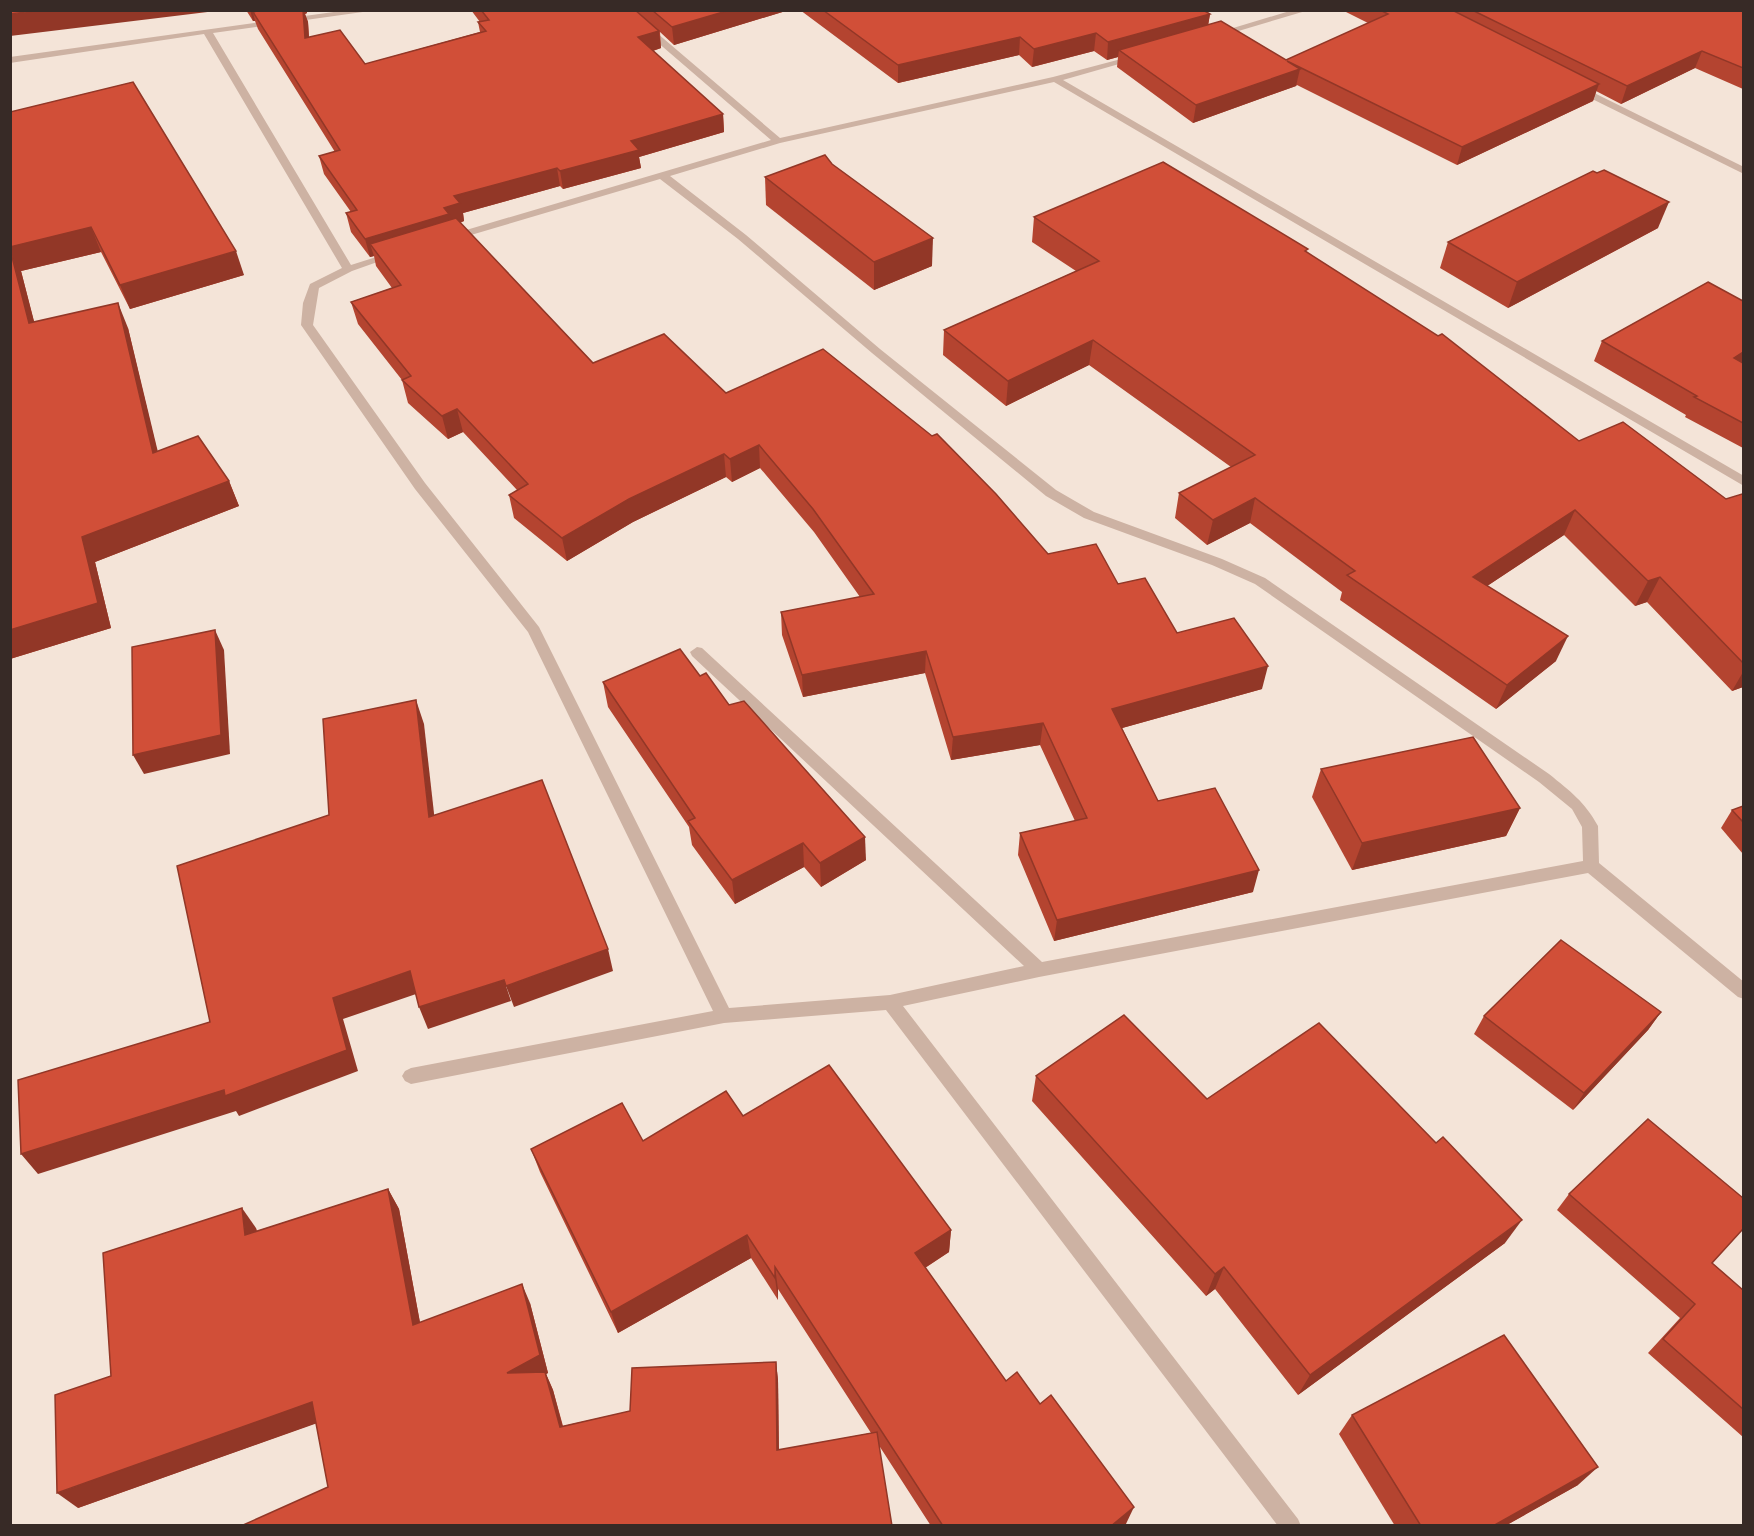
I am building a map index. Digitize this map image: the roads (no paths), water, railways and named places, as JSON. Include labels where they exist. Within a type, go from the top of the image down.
[{"type":"street","points":[[624,10],[778,141]]},
{"type":"street","points":[[1201,39],[1305,10]]},
{"type":"street","points":[[10,60],[207,31],[367,11]]},
{"type":"street","points":[[207,31],[348,269]]},
{"type":"street","points":[[437,242],[660,174],[778,141],[1056,79],[1145,54]]},
{"type":"street","points":[[1056,79],[1743,482]]},
{"type":"street","points":[[1566,83],[1743,171]]},
{"type":"street","points":[[660,174],[742,237],[1051,493],[1089,515],[1260,580],[1544,778],[1577,804],[1590,826],[1591,866],[1743,992]]},
{"type":"street","points":[[404,252],[348,269],[314,286],[309,303],[308,325],[420,486],[534,630],[724,1016]]},
{"type":"street","points":[[697,652],[1039,970]]},
{"type":"street","points":[[411,1076],[724,1016],[890,1002],[1039,970],[1591,866]]},
{"type":"street","points":[[890,1002],[1291,1526]]}]
